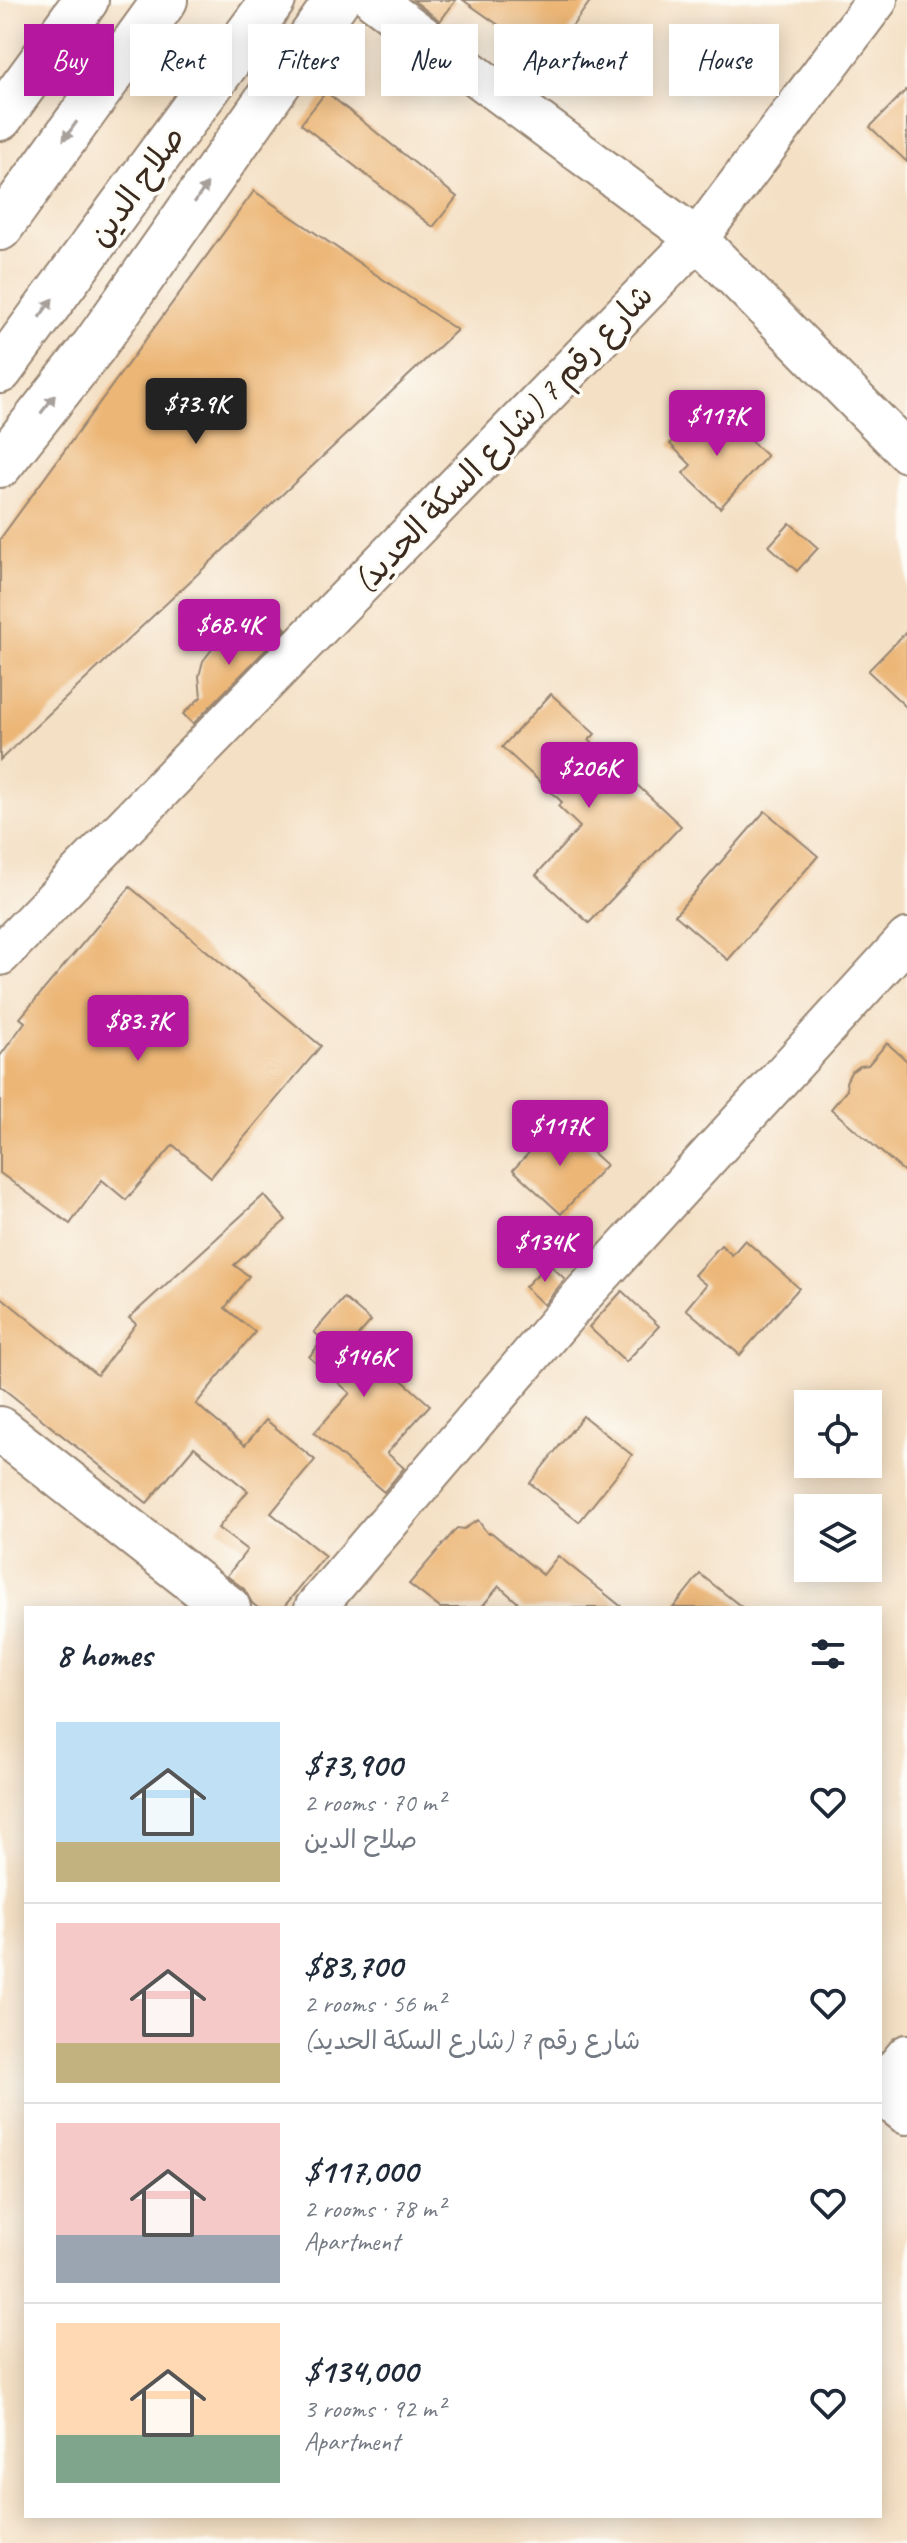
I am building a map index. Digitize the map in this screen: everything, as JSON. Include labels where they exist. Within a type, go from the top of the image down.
[{"type":"main road","points":[[0,118],[86,0]]},
{"type":"main road","points":[[0,228],[165,0]]},
{"type":"main road","name":"صلاح الدين","points":[[0,371],[273,0]]},
{"type":"main road","points":[[0,465],[94,346],[337,0]]},
{"type":"main road","points":[[0,1429],[225,1606]]},
{"type":"main road","points":[[882,2092],[907,2112]]},
{"type":"street","points":[[374,0],[697,239],[907,452]]},
{"type":"street","name":"شارع رقم 7 (شارع السكة الحديد)","points":[[0,955],[697,239],[877,0]]},
{"type":"street","points":[[317,1606],[584,1293],[907,939]]},
{"type":"street","points":[[882,2087],[907,2055]]},
{"type":"building","points":[[413,0],[456,0],[440,21]]},
{"type":"building","points":[[463,0],[591,0],[574,24],[497,24]]},
{"type":"building","points":[[907,89],[907,162],[870,127]]},
{"type":"building","points":[[323,96],[331,96],[457,197],[433,227],[301,124]]},
{"type":"building","points":[[254,191],[457,330],[0,760],[0,539]]},
{"type":"building","points":[[701,412],[721,432],[730,422],[767,456],[720,508],[683,473],[691,465],[670,444]]},
{"type":"building","points":[[790,523],[818,548],[797,571],[769,546]]},
{"type":"building","points":[[278,620],[286,629],[193,724],[183,714],[201,697],[199,676],[203,661],[213,648],[241,636],[260,638]]},
{"type":"building","points":[[907,631],[907,708],[868,671]]},
{"type":"building","points":[[551,694],[595,734],[589,740],[681,826],[589,923],[536,875],[580,827],[558,806],[562,802],[502,747]]},
{"type":"building","points":[[765,811],[818,856],[728,960],[675,915]]},
{"type":"building","points":[[130,887],[321,1046],[211,1177],[173,1145],[126,1200],[102,1180],[70,1224],[0,1173],[0,1056],[25,1022],[20,1018]]},
{"type":"building","points":[[887,1043],[907,1061],[907,1174],[831,1109],[847,1090],[846,1082],[851,1072],[868,1065]]},
{"type":"building","points":[[558,1121],[606,1165],[561,1214],[513,1170]]},
{"type":"building","points":[[264,1195],[286,1220],[234,1265],[249,1276],[225,1308],[255,1332],[196,1404],[245,1445],[266,1420],[315,1460],[271,1513],[325,1556],[285,1606],[256,1606],[244,1589],[227,1576],[247,1550],[218,1528],[248,1491],[194,1447],[147,1503],[0,1386],[0,1296],[97,1375],[136,1324],[129,1318]]},
{"type":"building","points":[[745,1240],[799,1288],[740,1355],[686,1309],[706,1285],[694,1275],[721,1245],[732,1255]]},
{"type":"building","points":[[548,1263],[565,1279],[544,1305],[525,1287]]},
{"type":"building","points":[[622,1291],[659,1326],[626,1362],[589,1327]]},
{"type":"building","points":[[344,1298],[371,1321],[355,1339],[430,1405],[387,1453],[404,1468],[384,1492],[314,1433],[350,1393],[309,1357],[323,1340],[314,1332]]},
{"type":"building","points":[[583,1416],[632,1455],[579,1522],[530,1483]]},
{"type":"building","points":[[478,1520],[487,1533],[492,1533],[543,1575],[558,1556],[620,1606],[522,1606],[499,1586],[483,1606],[437,1606],[409,1584],[457,1528],[464,1529]]},
{"type":"building","points":[[700,1574],[740,1606],[675,1606]]}]
